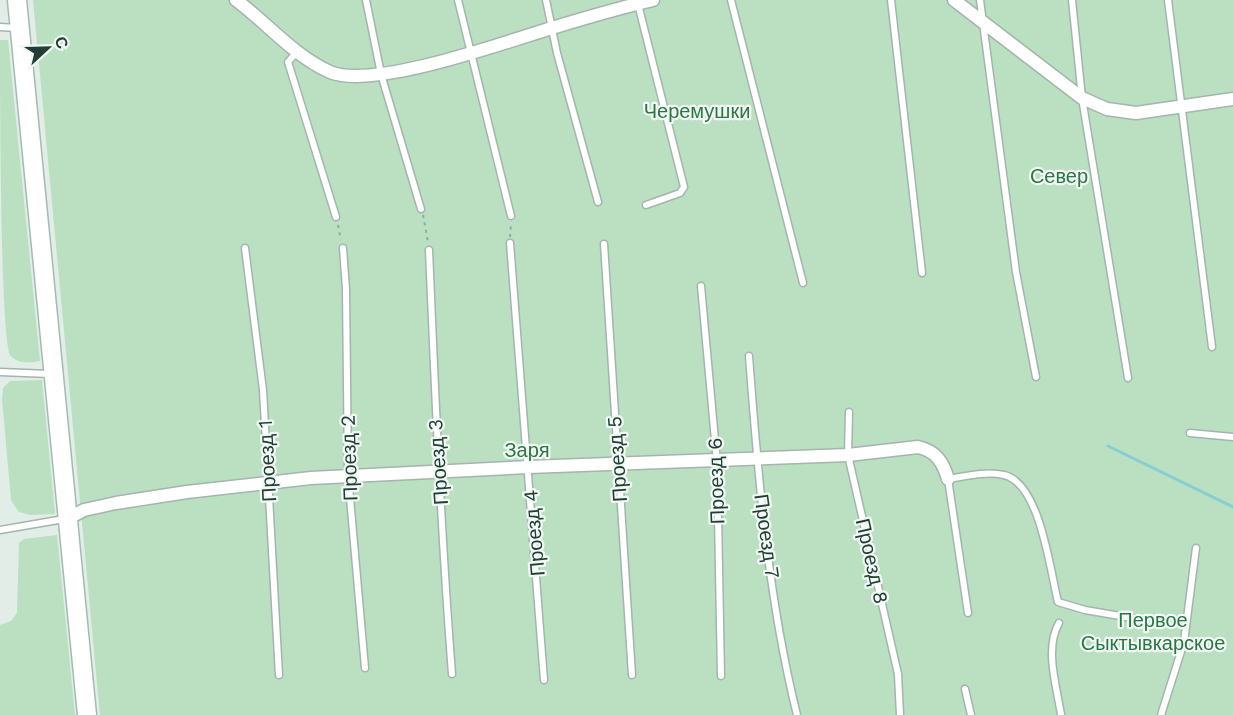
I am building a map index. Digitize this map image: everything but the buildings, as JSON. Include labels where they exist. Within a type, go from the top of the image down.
[{"type":"main road","points":[[17,0],[87,715]]},
{"type":"street","points":[[236,0],[298,52],[331,72],[351,77],[381,74],[469,54],[637,2],[653,0]]},
{"type":"street","points":[[954,0],[982,19],[1082,98],[1107,110],[1136,113],[1233,99]]},
{"type":"street","points":[[67,519],[84,510],[116,503],[348,475],[717,462],[757,458],[848,455],[896,448],[929,449],[939,457],[948,479]]},
{"type":"lane","points":[[366,0],[381,74],[421,209]]},
{"type":"lane","points":[[458,0],[469,54],[511,216]]},
{"type":"lane","points":[[546,0],[598,202]]},
{"type":"lane","points":[[731,0],[803,283]]},
{"type":"lane","points":[[891,0],[922,273]]},
{"type":"lane","points":[[980,0],[1016,272],[1036,377]]},
{"type":"lane","points":[[1072,0],[1082,98],[1128,378]]},
{"type":"lane","points":[[1168,0],[1212,348]]},
{"type":"lane","points":[[637,2],[684,187],[680,193],[646,204]]},
{"type":"lane","points":[[0,27],[20,28]]},
{"type":"lane","points":[[298,52],[288,62],[336,217]]},
{"type":"lane","name":"Проезд 4","points":[[510,243],[544,680]]},
{"type":"lane","name":"Проезд 5","points":[[604,244],[632,675]]},
{"type":"lane","name":"Проезд 1","points":[[245,248],[262,390],[279,675]]},
{"type":"lane","name":"Проезд 2","points":[[343,248],[346,289],[348,475],[365,668]]},
{"type":"lane","name":"Проезд 3","points":[[429,250],[434,413],[440,471],[452,674]]},
{"type":"lane","name":"Проезд 6","points":[[700,286],[717,462],[721,676]]},
{"type":"lane","name":"Проезд 7","points":[[749,356],[757,458],[785,660],[797,715]]},
{"type":"lane","points":[[0,372],[54,374]]},
{"type":"lane","name":"Проезд 8","points":[[849,412],[848,455],[898,674],[900,712]]},
{"type":"lane","points":[[1191,433],[1233,437]]},
{"type":"lane","points":[[968,613],[948,479],[989,474],[1006,475],[1025,490],[1038,515],[1058,602],[1084,610],[1138,619]]},
{"type":"lane","points":[[0,530],[67,519]]},
{"type":"lane","points":[[1161,715],[1184,642],[1196,548]]},
{"type":"lane","points":[[1059,623],[1053,634],[1054,670],[1061,715]]},
{"type":"lane","points":[[964,689],[971,715]]},
{"type":"path","points":[[421,209],[429,250]]},
{"type":"path","points":[[510,243],[511,216]]},
{"type":"path","points":[[336,217],[343,248]]},
{"type":"green space","points":[[33,0],[1233,0],[1233,715],[100,715]]},
{"type":"green space","points":[[0,40],[8,40],[40,361],[32,362],[13,358],[10,355],[7,338],[1,206]]},
{"type":"green space","points":[[42,380],[55,514],[31,515],[19,512],[11,500],[2,399],[3,388],[10,381]]},
{"type":"green space","points":[[57,535],[75,715],[0,715],[0,625],[11,621],[17,613],[19,543],[24,539]]},
{"type":"waterway","points":[[1108,446],[1233,507]]},
{"type":"park label","name":"Черемушки","points":[[697,111]]},
{"type":"park label","name":"Север","points":[[1059,176]]},
{"type":"park label","name":"Заря","points":[[527,450]]},
{"type":"park label","name":"Первое Сыктывкарское","points":[[1153,632]]}]
